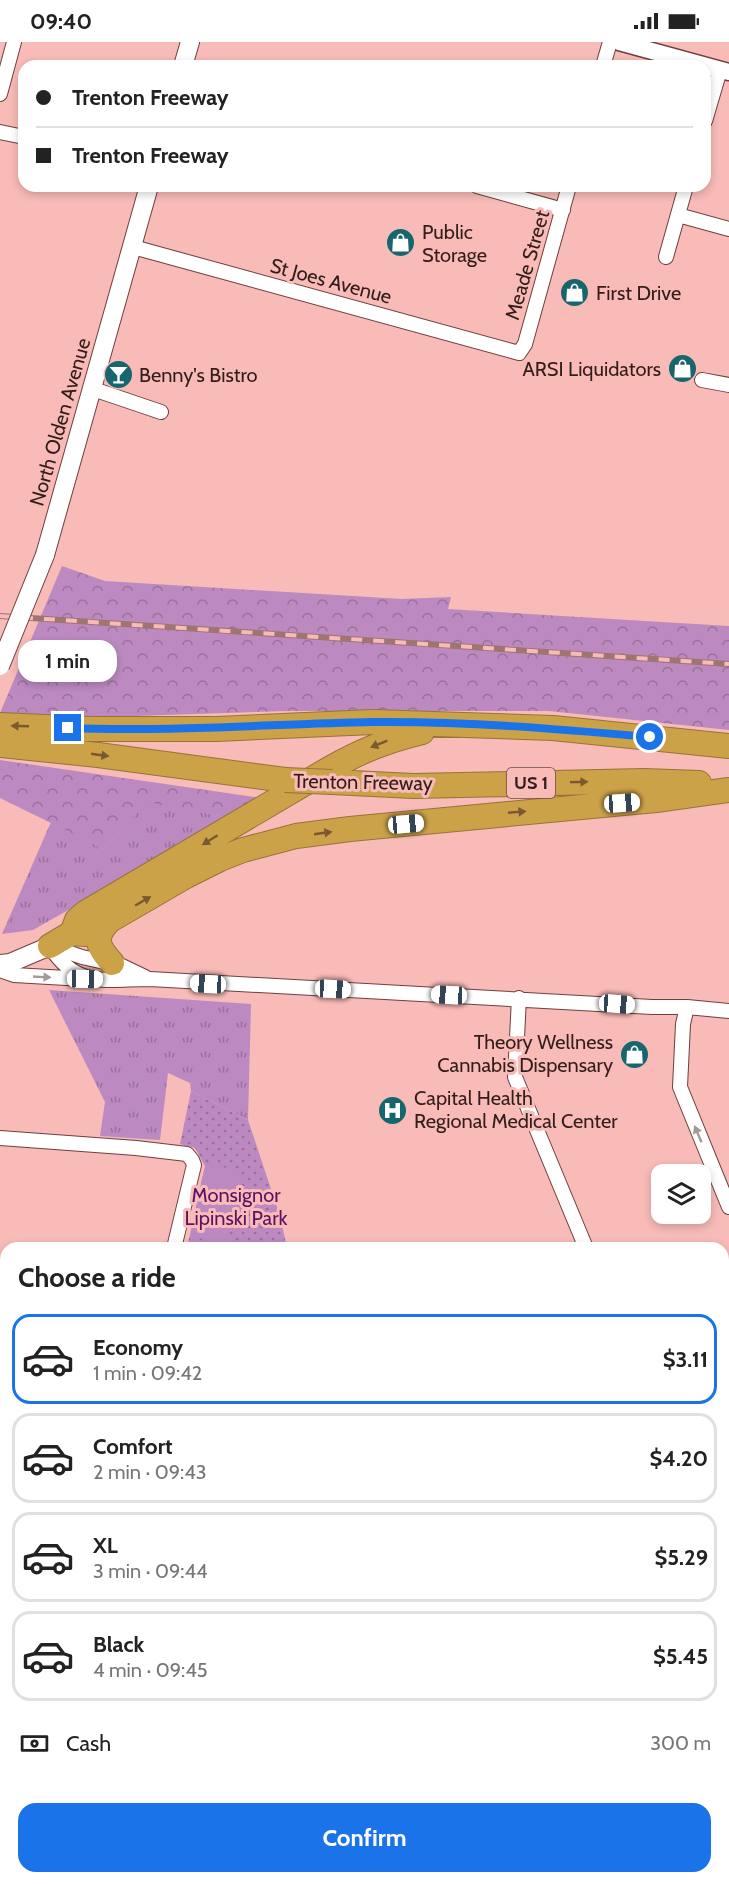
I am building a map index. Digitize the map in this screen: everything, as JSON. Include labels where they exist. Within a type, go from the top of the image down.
[{"type":"highway","points":[[0,725],[90,729],[216,729],[373,722],[456,724],[553,728],[729,746]]},
{"type":"highway","points":[[72,933],[76,920],[85,914],[359,752],[389,740],[456,724]]},
{"type":"highway","name":"Trenton Freeway","points":[[0,745],[98,755],[285,780],[413,786],[644,781],[729,784]]},
{"type":"highway","points":[[50,946],[72,933],[86,934],[186,876],[223,858],[243,850],[297,836],[656,800],[729,790]]},
{"type":"highway","points":[[112,918],[100,931],[99,938],[100,948],[112,963]]},
{"type":"main road","points":[[185,60],[190,42]]},
{"type":"main road","name":"North Olden Avenue","points":[[0,666],[45,555],[147,192]]},
{"type":"main road","points":[[0,964],[10,963],[50,946]]},
{"type":"street","points":[[0,94],[14,42]]},
{"type":"street","points":[[605,60],[610,42]]},
{"type":"street","points":[[619,42],[684,60]]},
{"type":"street","points":[[711,105],[724,71]]},
{"type":"street","points":[[0,132],[18,136]]},
{"type":"street","points":[[498,192],[563,210]]},
{"type":"street","name":"Meade Street","points":[[519,353],[525,344],[568,192]]},
{"type":"street","points":[[666,256],[684,192]]},
{"type":"street","points":[[678,215],[729,229]]},
{"type":"street","name":"St Joes Avenue","points":[[133,247],[519,353]]},
{"type":"street","points":[[702,380],[729,385]]},
{"type":"street","points":[[93,389],[162,411]]},
{"type":"street","points":[[50,946],[82,957],[122,966],[150,979]]},
{"type":"street","points":[[50,946],[57,958],[85,979]]},
{"type":"street","points":[[0,970],[14,975],[85,979],[150,979],[729,1011]]},
{"type":"street","points":[[519,998],[514,1077],[583,1242]]},
{"type":"street","points":[[687,1007],[683,1024],[680,1087],[729,1207]]},
{"type":"street","points":[[0,1138],[183,1152],[190,1157],[194,1165],[176,1242]]},
{"type":"green space","points":[[62,566],[105,581],[402,599],[451,597],[448,609],[729,626],[729,730],[549,711],[286,711],[75,718],[0,713]]},
{"type":"green space","points":[[0,760],[262,798],[230,818],[147,802],[104,849],[0,798]]},
{"type":"green space","points":[[147,801],[230,818],[33,930],[2,934],[51,822],[104,849]]},
{"type":"green space","points":[[49,990],[251,1004],[248,1120],[191,1091],[190,1083],[168,1073],[160,1140],[100,1136],[105,1102]]},
{"type":"green space","name":"Monsignor Lipinski Park","points":[[191,1091],[248,1120],[280,1216],[286,1242],[188,1242],[205,1166],[195,1148],[180,1144]]},
{"type":"green space","points":[[213,1165],[236,1170],[242,1174],[233,1224],[227,1241],[224,1242],[210,1242],[191,1230],[204,1170]]},
{"type":"railway","points":[[0,616],[729,664]]},
{"type":"place","name":"Public Storage","points":[[401,243]]},
{"type":"place","name":"First Drive","points":[[575,293]]},
{"type":"place","name":"ARSI Liquidators","points":[[682,369]]},
{"type":"place","name":"Benny's Bistro","points":[[118,375]]},
{"type":"place","name":"Theory Wellness Cannabis Dispensary","points":[[634,1054]]},
{"type":"place","name":"Capital Health Regional Medical Center","points":[[393,1110]]},
{"type":"route","points":[[68,728],[216,729],[373,722],[553,728],[650,737]]}]
